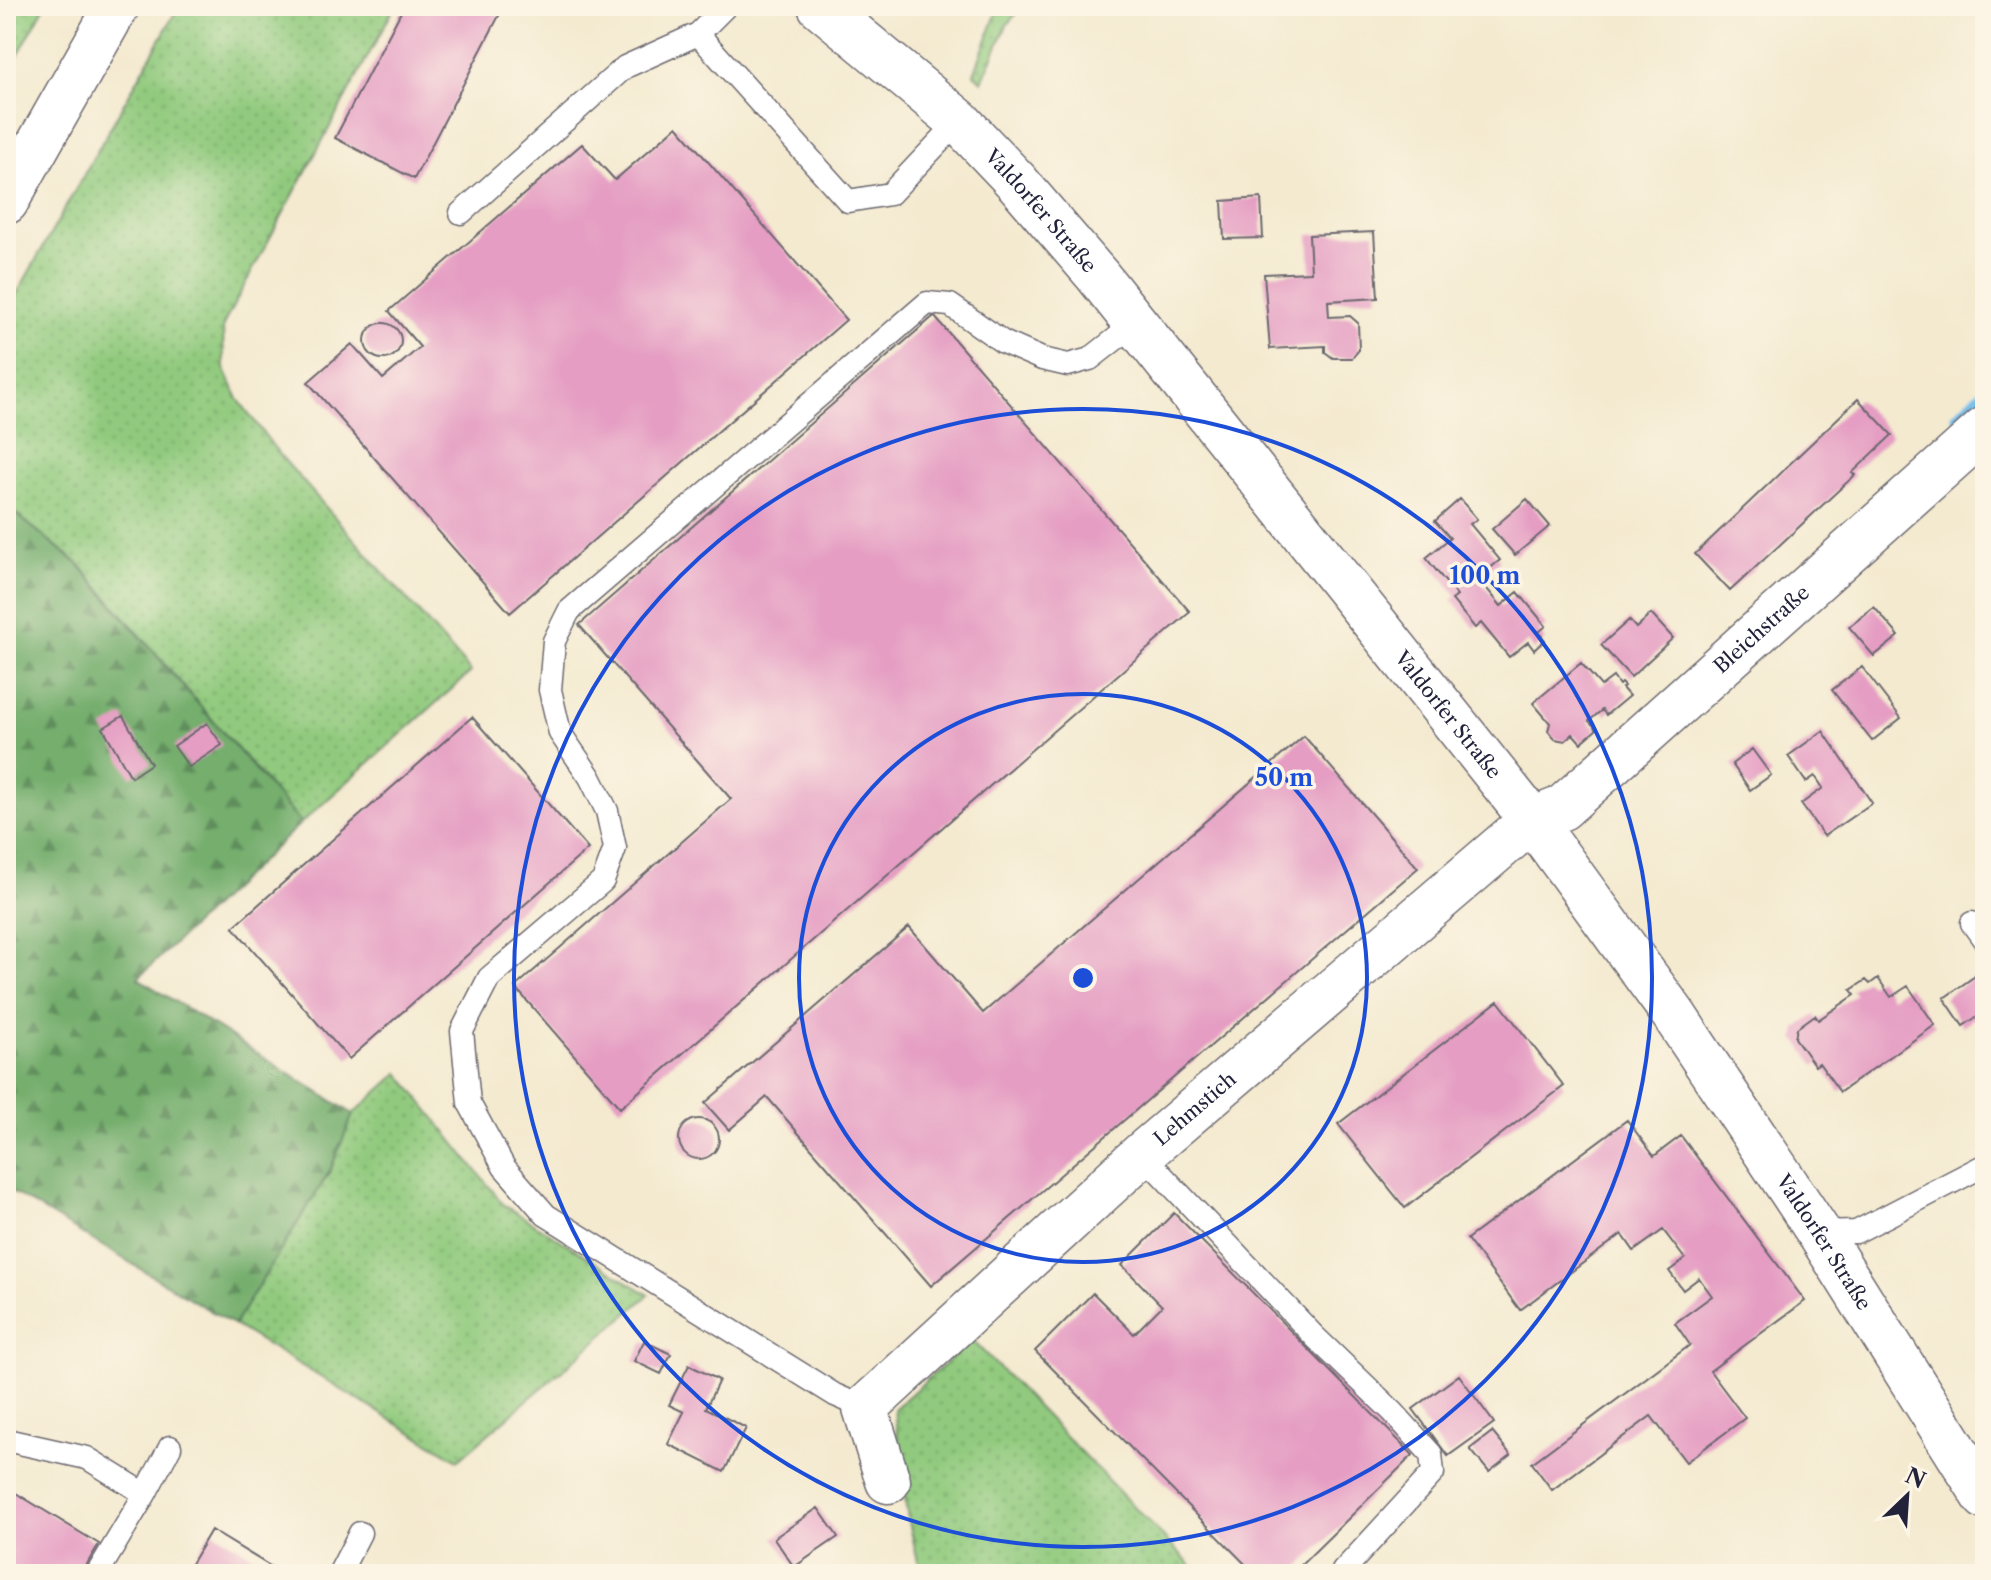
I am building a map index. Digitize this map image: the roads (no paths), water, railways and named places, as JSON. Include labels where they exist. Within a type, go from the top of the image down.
[{"type":"street","points":[[6,202],[117,6]]},
{"type":"street","name":"Valdorfer Straße","points":[[820,6],[959,121],[1017,182],[1136,323],[1532,820],[1674,1015],[1819,1233],[1985,1497]]},
{"type":"street","name":"Bleichstraße","points":[[1532,820],[1562,808],[1985,429]]},
{"type":"street","name":"Lehmstich","points":[[865,1408],[1142,1154],[1532,820]]},
{"type":"street","points":[[865,1408],[888,1481]]},
{"type":"lane","points":[[461,213],[625,67],[698,34],[726,6]]},
{"type":"lane","points":[[698,34],[848,201],[890,194],[959,121]]},
{"type":"lane","points":[[865,1408],[835,1395],[546,1215],[504,1167],[469,1103],[462,1031],[489,978],[603,881],[615,848],[607,811],[590,777],[560,733],[550,690],[554,641],[569,611],[927,303],[950,305],[1003,342],[1042,359],[1068,365],[1090,359],[1136,323]]},
{"type":"lane","points":[[1142,1154],[1431,1454],[1433,1473],[1343,1571]]},
{"type":"lane","points":[[1819,1233],[1856,1232],[1985,1165]]},
{"type":"lane","points":[[6,1440],[87,1458],[145,1494]]},
{"type":"lane","points":[[97,1574],[170,1447]]},
{"type":"lane","points":[[339,1574],[360,1533]]},
{"type":"waterway","points":[[1957,416],[1985,391]]}]
